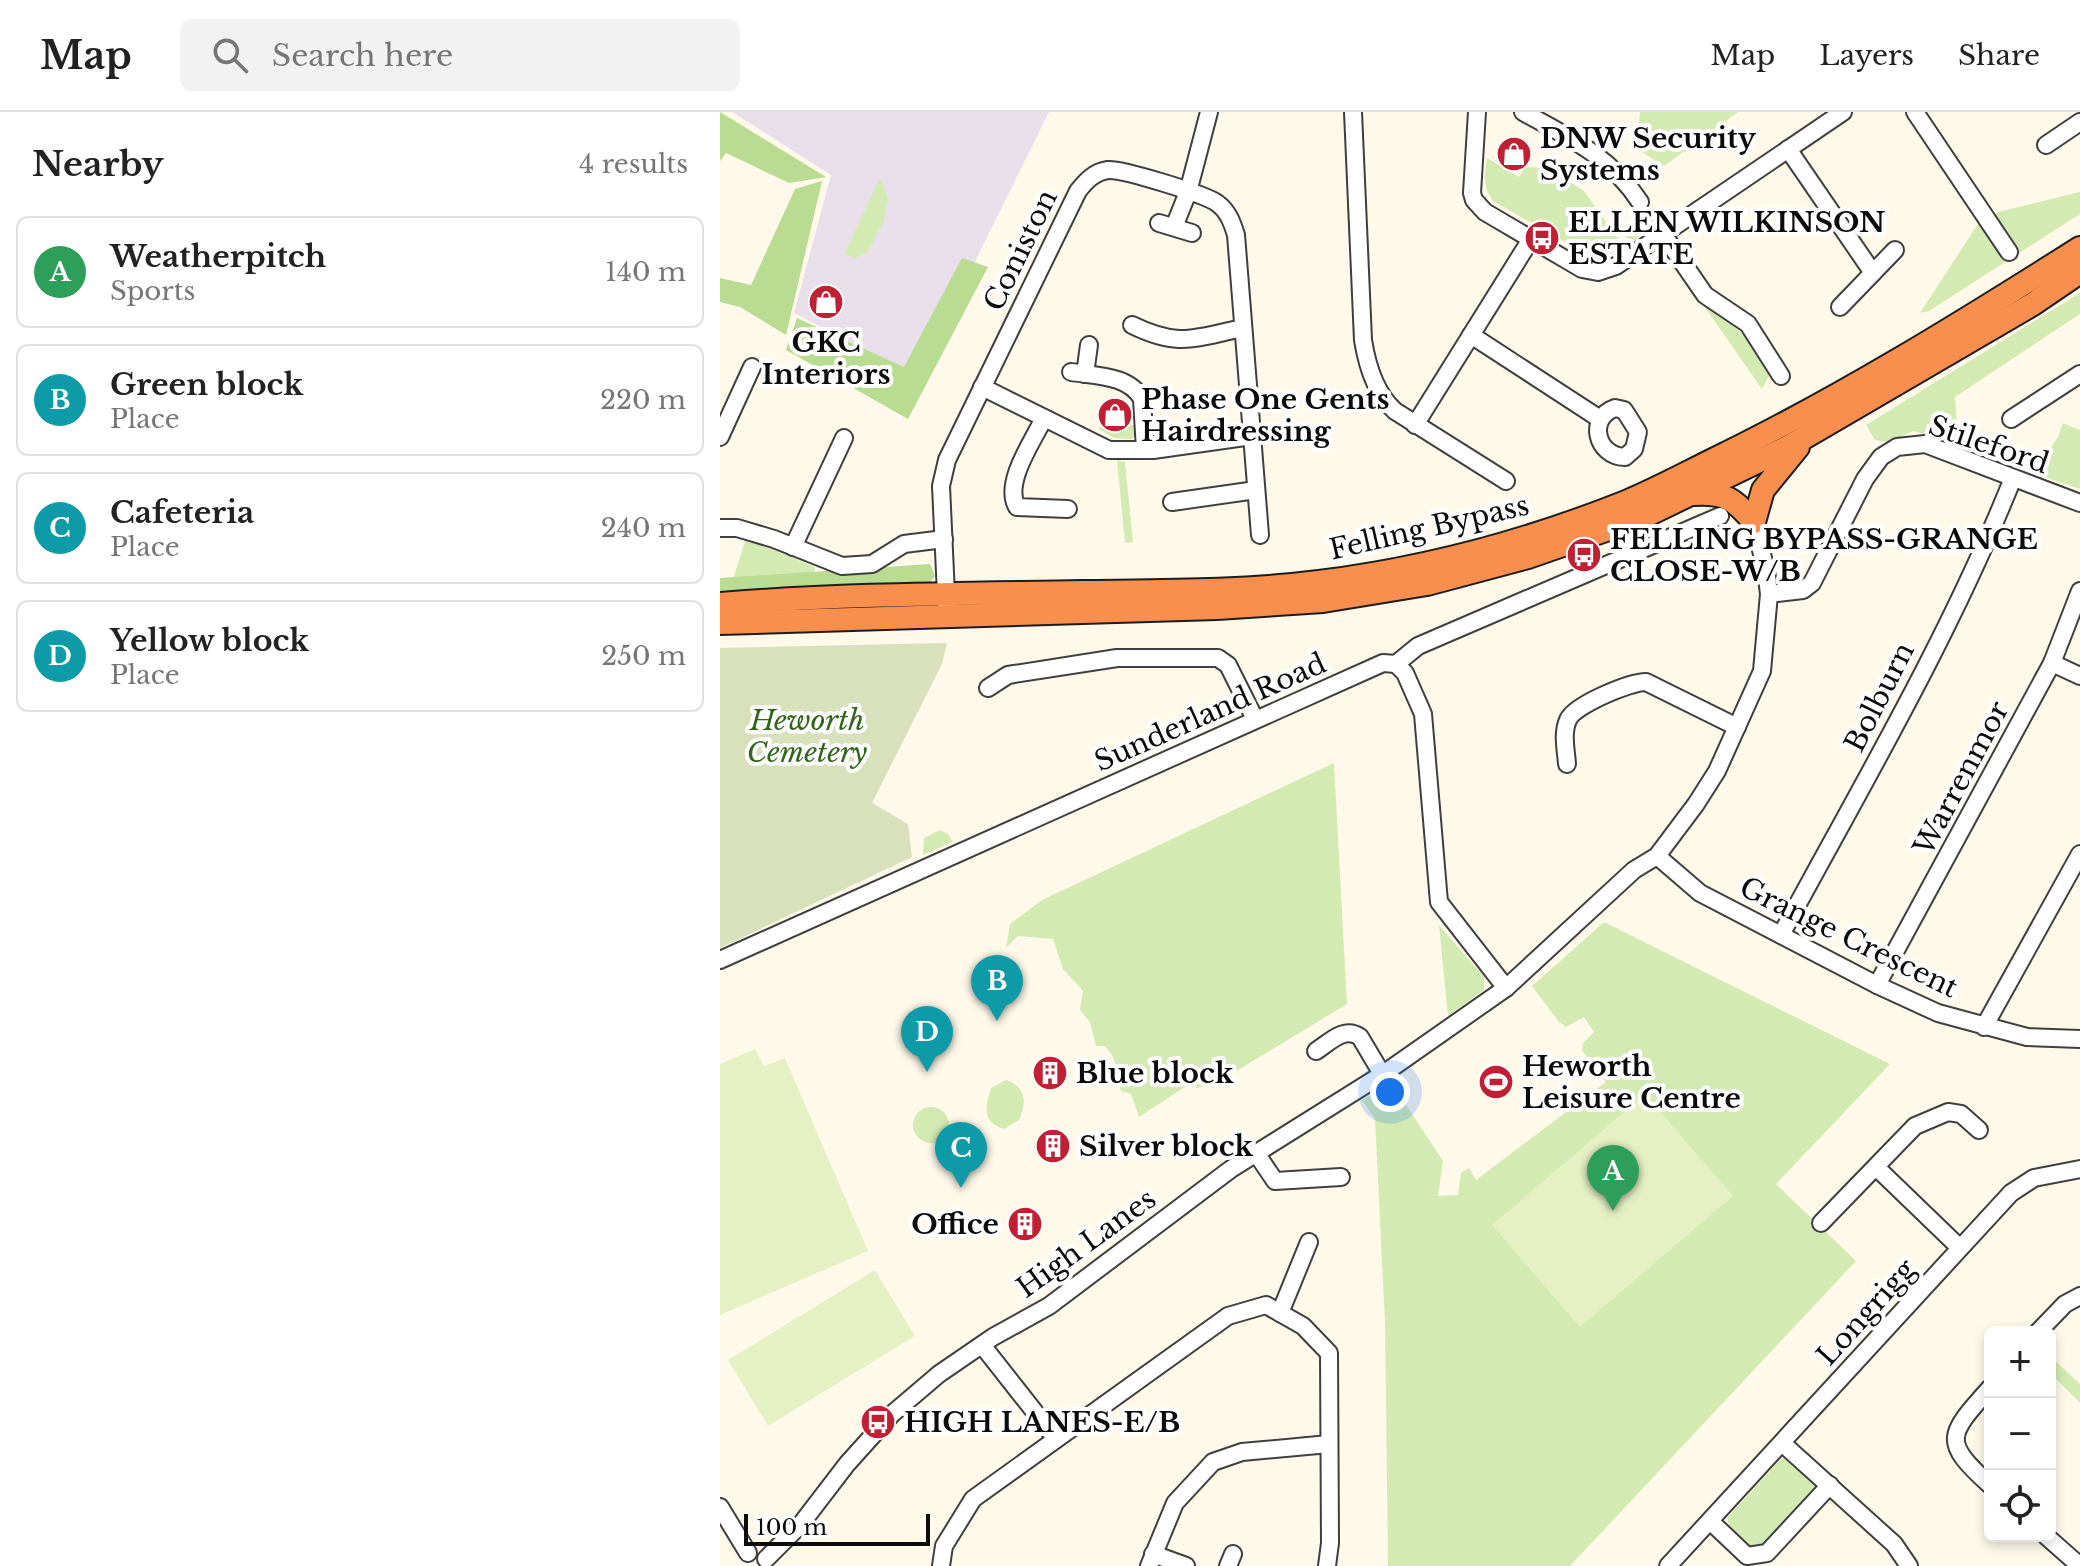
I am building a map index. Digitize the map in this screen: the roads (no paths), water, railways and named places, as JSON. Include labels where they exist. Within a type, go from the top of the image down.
[{"type":"highway","name":"Felling Bypass","points":[[720,623],[946,605],[1319,582],[1417,566],[1526,539],[1629,501],[1776,430],[1978,313],[2080,248]]},
{"type":"highway","name":"Felling Bypass","points":[[720,604],[794,598],[946,605],[1217,608],[1323,601],[1427,584],[1528,557],[1643,517],[1807,437],[2033,304],[2080,272]]},
{"type":"highway","points":[[1754,522],[1763,490],[1807,437]]},
{"type":"highway","points":[[1688,495],[1714,493],[1733,499],[1754,522]]},
{"type":"street","points":[[1192,233],[1167,225],[1188,192],[1209,112]]},
{"type":"street","points":[[1353,112],[1366,358],[1387,404],[1415,425],[1506,481]]},
{"type":"street","points":[[1477,112],[1471,184],[1474,200],[1485,212],[1582,269],[1598,272],[1616,266],[1843,112]]},
{"type":"street","points":[[1523,112],[1609,164],[1623,177],[1640,202]]},
{"type":"street","points":[[1915,112],[2009,252]]},
{"type":"street","points":[[2046,145],[2080,122]]},
{"type":"street","points":[[1788,149],[1873,273]]},
{"type":"street","name":"Coniston","points":[[946,605],[943,473],[1078,191],[1096,173],[1118,170],[1210,199],[1219,205],[1232,223],[1236,235],[1260,535]]},
{"type":"street","points":[[1663,234],[1705,295],[1748,324],[1781,376]]},
{"type":"street","points":[[1415,425],[1531,239]]},
{"type":"street","points":[[1840,307],[1895,250]]},
{"type":"street","points":[[1132,325],[1150,334],[1178,341],[1243,328]]},
{"type":"street","points":[[1471,335],[1600,419]]},
{"type":"street","points":[[1089,345],[1078,373],[1124,382],[1138,392],[1142,399],[1145,450]]},
{"type":"street","points":[[720,437],[752,367]]},
{"type":"street","points":[[2011,419],[2078,378]]},
{"type":"street","points":[[982,387],[1109,450],[1145,450],[1252,436]]},
{"type":"street","points":[[1044,418],[1013,482],[1012,498],[1017,507],[1068,509]]},
{"type":"street","points":[[793,547],[844,438]]},
{"type":"street","name":"Stileford","points":[[1769,594],[1803,590],[1812,583],[1865,479],[1881,457],[1897,447],[1925,444],[2080,503]]},
{"type":"street","name":"Bolburn","points":[[1781,935],[1886,743],[1988,540],[2013,478]]},
{"type":"street","points":[[1172,502],[1256,490]]},
{"type":"street","name":"Sunderland Road","points":[[720,960],[1255,719],[1383,663],[1396,664],[1418,646],[1720,516]]},
{"type":"street","name":"High Lanes","points":[[768,1562],[892,1414],[939,1374],[1049,1306],[1256,1153],[1382,1074],[1506,988],[1634,870],[1657,856],[1717,771],[1762,671],[1769,594],[1754,522]]},
{"type":"street","points":[[720,528],[737,528],[842,566],[872,564],[904,544],[944,539]]},
{"type":"street","name":"Warrenmor","points":[[1877,985],[2052,663],[2080,591]]},
{"type":"street","points":[[988,688],[1008,675],[1117,658],[1218,658],[1228,665],[1255,719]]},
{"type":"street","points":[[2052,663],[2080,676]]},
{"type":"street","points":[[1396,664],[1405,673],[1423,714],[1439,902],[1506,988]]},
{"type":"street","points":[[1567,764],[1565,730],[1568,717],[1578,709],[1635,682],[1646,682],[1737,727]]},
{"type":"street","points":[[1984,1027],[2072,885],[2080,854]]},
{"type":"street","name":"Grange Crescent","points":[[1657,856],[1700,893],[1877,985],[1938,1013],[2027,1037],[2080,1039]]},
{"type":"street","points":[[1316,1051],[1343,1033],[1354,1033],[1360,1037],[1382,1074]]},
{"type":"street","points":[[1821,1223],[1915,1126],[1948,1112],[1961,1114],[1979,1130]]},
{"type":"street","points":[[1256,1153],[1275,1181],[1341,1177]]},
{"type":"street","points":[[1876,1167],[1960,1248]]},
{"type":"street","name":"Longrigg","points":[[1668,1566],[2021,1185],[2034,1178],[2080,1169]]},
{"type":"street","points":[[1280,1313],[1309,1242]]},
{"type":"street","points":[[2044,1326],[2065,1304],[2080,1296]]},
{"type":"street","points":[[941,1566],[944,1546],[973,1499],[1228,1316],[1266,1305],[1303,1326],[1329,1353],[1330,1543],[1327,1566]]},
{"type":"street","points":[[982,1345],[1056,1439]]},
{"type":"street","points":[[1984,1395],[1960,1421],[1956,1437],[1961,1458],[1984,1479]]},
{"type":"street","points":[[1782,1443],[1894,1544],[1909,1566]]},
{"type":"street","points":[[1186,1566],[1151,1560],[1175,1503],[1213,1462],[1242,1452],[1329,1444]]},
{"type":"street","points":[[1710,1521],[1747,1556],[1767,1553],[1830,1485]]},
{"type":"street","points":[[720,1507],[743,1560],[761,1554],[768,1562]]},
{"type":"street","points":[[2053,1542],[2080,1566]]},
{"type":"place","name":"DNW Security Systems","points":[[1514,154]]},
{"type":"place","name":"ELLEN WILKINSON ESTATE","points":[[1542,238]]},
{"type":"place","name":"GKC Interiors","points":[[826,302]]},
{"type":"place","name":"Phase One Gents Hairdressing","points":[[1115,415]]},
{"type":"place","name":"FELLING BYPASS-GRANGE CLOSE-W/B","points":[[1584,555]]},
{"type":"place","name":"Green block","points":[[997,1021]]},
{"type":"place","name":"Yellow block","points":[[927,1072]]},
{"type":"place","name":"Blue block","points":[[1050,1073]]},
{"type":"place","name":"Heworth Leisure Centre","points":[[1496,1082]]},
{"type":"place","name":"Silver block","points":[[1053,1146]]},
{"type":"place","name":"Cafeteria","points":[[961,1188]]},
{"type":"place","name":"Weatherpitch","points":[[1613,1211]]},
{"type":"place","name":"Office","points":[[1025,1224]]},
{"type":"place","name":"HIGH LANES-E/B","points":[[878,1422]]},
{"type":"park label","name":"Heworth Cemetery","points":[[807,736]]}]
